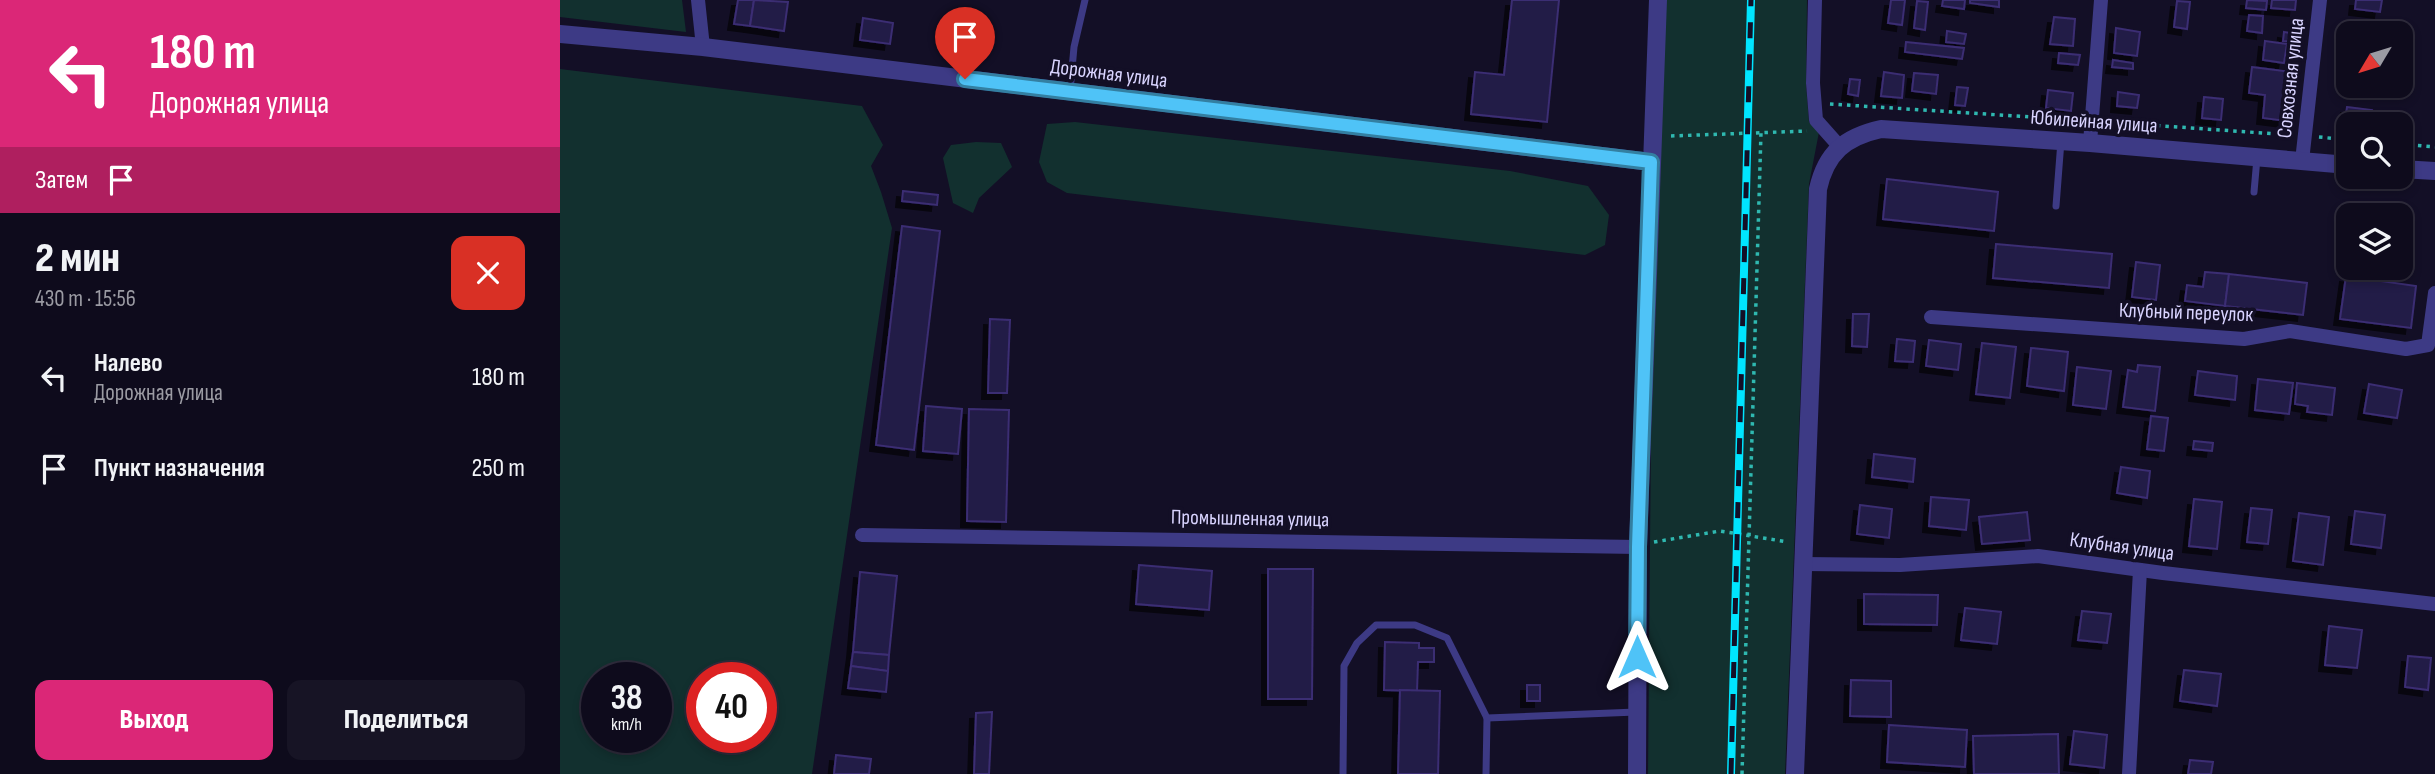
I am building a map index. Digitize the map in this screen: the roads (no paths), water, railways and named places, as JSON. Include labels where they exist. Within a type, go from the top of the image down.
[{"type":"street","points":[[698,0],[703,47]]},
{"type":"street","points":[[1637,774],[1638,545],[1658,0]]},
{"type":"street","points":[[1795,774],[1818,189],[1828,160],[1840,147],[1816,120],[1815,0]]},
{"type":"street","points":[[2090,143],[2101,0]]},
{"type":"street","name":"Совхозная улица","points":[[2302,161],[2319,0]]},
{"type":"street","name":"Дорожная улица","points":[[560,34],[703,47],[1651,162]]},
{"type":"street","name":"Юбилейная улица","points":[[1840,147],[1861,134],[1881,129],[2336,163]]},
{"type":"street","points":[[2413,170],[2435,172]]},
{"type":"street","name":"Клубный переулок","points":[[1931,317],[2244,339],[2290,331],[2406,349],[2428,345],[2435,293]]},
{"type":"street","name":"Промышленная улица","points":[[862,536],[1638,545]]},
{"type":"street","name":"Клубная улица","points":[[1803,564],[1900,565],[2038,556],[2435,604]]},
{"type":"street","points":[[2129,774],[2140,570]]},
{"type":"lane","points":[[1070,91],[1074,47],[1086,0]]},
{"type":"lane","points":[[2056,206],[2061,141]]},
{"type":"lane","points":[[2254,192],[2258,157]]},
{"type":"lane","points":[[1343,774],[1343,666],[1357,643],[1376,625],[1415,625],[1447,638],[1488,718],[1486,774]]},
{"type":"lane","points":[[1488,718],[1637,712]]},
{"type":"railway","points":[[1731,774],[1751,0]]}]
